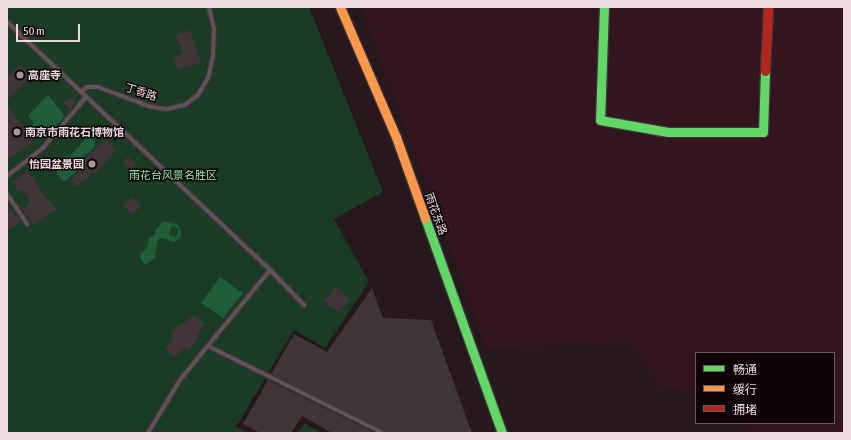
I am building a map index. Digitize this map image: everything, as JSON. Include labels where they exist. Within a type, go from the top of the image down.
[{"type":"main road","name":"雨花东路","points":[[340,7],[396,137],[502,433]]},
{"type":"main road","points":[[604,7],[600,120],[668,132],[763,132],[768,7]]},
{"type":"lane","name":"丁香路","points":[[81,92],[87,87],[98,87],[151,107],[167,109],[184,105],[198,95],[208,78],[213,57],[214,29],[209,7]]},
{"type":"lane","points":[[7,22],[270,270],[304,305]]},
{"type":"lane","points":[[7,176],[43,148],[86,97]]},
{"type":"lane","points":[[7,194],[27,224]]},
{"type":"lane","points":[[148,433],[180,380],[270,270]]},
{"type":"lane","points":[[208,346],[383,433]]},
{"type":"shaded area","points":[[361,7],[844,7],[844,433],[755,433],[746,424],[835,424],[835,352],[695,352],[695,391],[659,388],[633,343],[487,349]]},
{"type":"shaded area","points":[[48,95],[65,116],[45,138],[40,138],[31,126],[34,123],[28,116]]},
{"type":"shaded area","points":[[96,133],[94,148],[77,163],[76,172],[64,182],[57,174],[57,168],[63,157],[71,155],[87,137]]},
{"type":"shaded area","points":[[164,221],[178,225],[181,232],[180,238],[174,242],[161,238],[157,241],[155,257],[149,263],[144,264],[140,258],[141,253],[147,248],[149,239],[155,234],[156,229]],"holes":[[[172,225],[179,229],[176,237],[169,235]]]},
{"type":"shaded area","points":[[220,277],[243,293],[223,318],[201,303]]},
{"type":"green space","name":"雨花台风景名胜区","points":[[7,7],[309,7],[383,192],[334,219],[369,282],[325,348],[294,330],[236,427],[249,433],[7,433]]},
{"type":"green space","points":[[305,423],[321,433],[297,433]]},
{"type":"building","points":[[190,30],[201,63],[178,70],[173,57],[183,54],[176,35]]},
{"type":"building","points":[[19,64],[32,76],[7,100],[7,78]]},
{"type":"building","points":[[70,97],[76,102],[70,109],[64,104]]},
{"type":"building","name":"南京市雨花石博物馆","points":[[7,104],[33,142],[7,160]]},
{"type":"building","name":"怡园盆景园","points":[[106,139],[116,150],[96,173],[91,174],[77,187],[70,180],[85,167],[81,163]]},
{"type":"building","points":[[128,157],[136,164],[131,169],[123,162]]},
{"type":"building","points":[[27,172],[33,175],[39,190],[57,209],[33,225],[22,209],[31,202],[22,190],[17,191],[15,179]]},
{"type":"building","points":[[133,197],[141,206],[132,215],[123,205]]},
{"type":"building","points":[[7,205],[21,221],[7,231]]},
{"type":"building","points":[[336,287],[350,299],[338,312],[324,301]]},
{"type":"building","points":[[372,288],[383,318],[431,320],[472,433],[386,433],[271,374],[294,334],[327,352]]},
{"type":"building","points":[[194,315],[205,324],[197,336],[199,338],[188,351],[185,348],[175,357],[165,349],[173,337],[171,335],[182,322],[184,323]]},
{"type":"building","points":[[268,380],[375,433],[332,433],[302,416],[291,433],[260,433],[243,424]]},
{"type":"traffic: fast","points":[[604,7],[600,120],[668,132],[763,132],[765,71]]},
{"type":"traffic: fast","points":[[425,218],[502,433]]},
{"type":"traffic: slow","points":[[340,7],[396,137],[425,218]]},
{"type":"traffic: jam","points":[[765,71],[768,7]]},
{"type":"place","name":"高座寺","points":[[20,75]]},
{"type":"place","name":"南京市雨花石博物馆","points":[[17,132]]},
{"type":"place","name":"怡园盆景园","points":[[92,164]]}]
